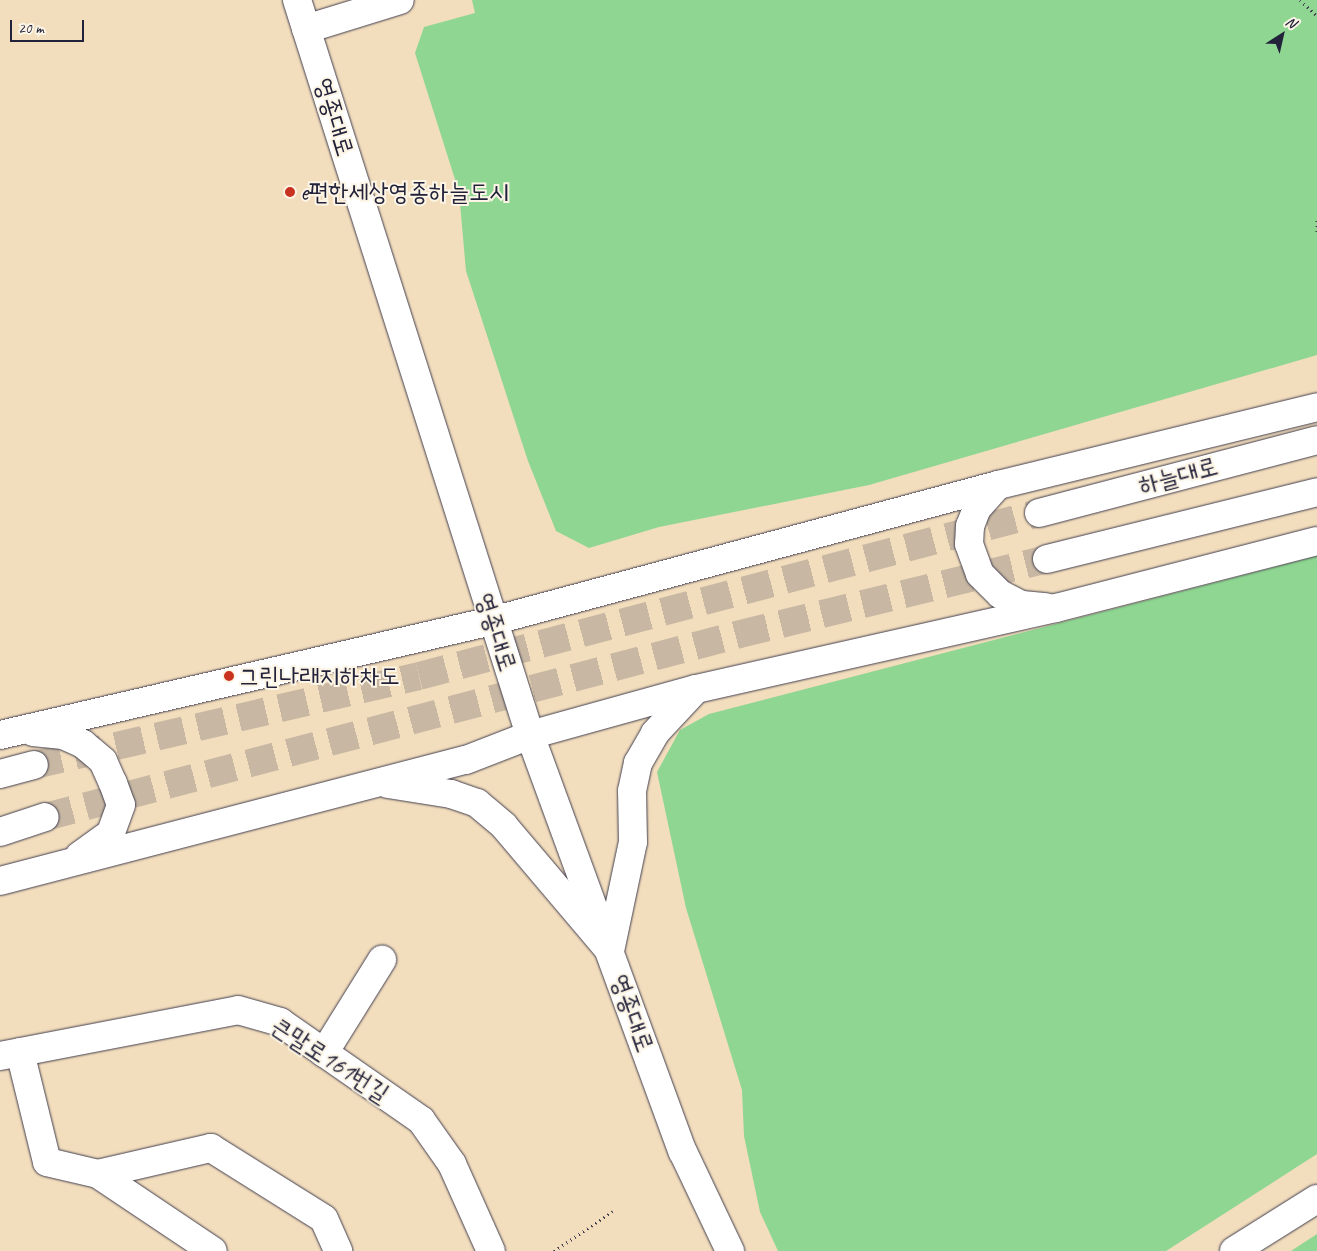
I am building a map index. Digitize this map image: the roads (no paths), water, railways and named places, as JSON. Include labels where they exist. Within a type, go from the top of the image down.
[{"type":"main road","name":"영종대로","points":[[297,0],[492,621],[530,735],[683,1152],[730,1251]]},
{"type":"main road","points":[[306,29],[400,0]]},
{"type":"main road","points":[[10,732],[492,621],[998,485],[1317,407]]},
{"type":"main road","name":"하늘대로","points":[[1039,513],[1317,440]]},
{"type":"main road","points":[[998,485],[977,508],[970,526],[969,544],[980,574],[1000,594],[1022,605],[1056,608]]},
{"type":"main road","name":"하늘대로","points":[[1047,559],[1317,492]]},
{"type":"main road","points":[[0,881],[68,865],[466,760],[530,735],[696,689],[1056,608],[1317,541]]},
{"type":"main road","points":[[610,951],[634,842],[632,791],[638,763],[655,733],[696,689]]},
{"type":"main road","points":[[10,732],[63,735],[83,744],[103,761],[113,783],[121,805],[111,833],[68,865]]},
{"type":"main road","points":[[0,774],[34,765]]},
{"type":"main road","points":[[377,782],[451,794],[477,803],[504,826],[610,951]]},
{"type":"main road","points":[[0,832],[45,817]]},
{"type":"main road","points":[[324,1053],[382,960]]},
{"type":"main road","name":"큰말로161번길","points":[[10,1054],[238,1010],[280,1022],[421,1120],[452,1164],[491,1251]]},
{"type":"main road","points":[[10,1054],[47,1162],[98,1174],[213,1251]]},
{"type":"main road","points":[[98,1174],[210,1148],[324,1219],[338,1251]]},
{"type":"main road","points":[[1234,1251],[1317,1198]]},
{"type":"tunnel","points":[[34,765],[419,676],[1039,513]]},
{"type":"tunnel","points":[[45,817],[740,634],[1047,559]]},
{"type":"place","name":"e편한세상영종하늘도시","points":[[290,192]]},
{"type":"place","name":"그린나래지하차도","points":[[229,676]]}]
